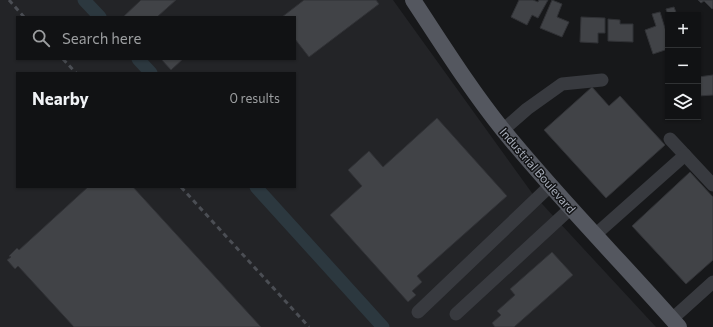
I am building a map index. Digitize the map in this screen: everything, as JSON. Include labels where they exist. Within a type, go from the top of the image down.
[{"type":"main road","name":"Industrial Boulevard","points":[[413,0],[483,105],[503,130],[594,235],[676,323]]},
{"type":"lane","points":[[503,130],[527,109],[562,84],[602,80]]},
{"type":"lane","points":[[670,139],[713,185]]},
{"type":"lane","points":[[594,235],[685,155]]},
{"type":"lane","points":[[418,312],[551,185]]},
{"type":"lane","points":[[456,314],[571,208]]},
{"type":"lane","points":[[676,323],[713,282]]},
{"type":"shaded area","points":[[0,0],[393,0],[532,193],[656,327],[0,327]]},
{"type":"building","points":[[141,0],[176,0],[158,16],[124,16]]},
{"type":"building","points":[[304,0],[376,0],[379,4],[309,57],[296,40],[296,16],[283,16]]},
{"type":"building","points":[[519,0],[533,0],[538,2],[539,0],[548,0],[538,18],[532,15],[527,25],[511,17]]},
{"type":"building","points":[[552,0],[562,4],[557,17],[569,22],[562,37],[540,28]]},
{"type":"building","points":[[698,0],[713,0],[713,8],[712,9],[704,1],[701,3]]},
{"type":"building","points":[[674,7],[676,12],[667,12],[666,9]]},
{"type":"building","points":[[660,12],[665,28],[665,50],[653,54],[645,30],[656,26],[652,14]]},
{"type":"building","points":[[581,17],[605,18],[605,33],[598,33],[598,43],[580,42]]},
{"type":"building","points":[[608,19],[620,20],[620,24],[633,24],[633,42],[608,41]]},
{"type":"building","points":[[162,60],[182,60],[171,70]]},
{"type":"building","points":[[713,75],[713,95],[701,96],[701,77]]},
{"type":"building","points":[[592,87],[609,106],[620,96],[665,145],[606,198],[544,130]]},
{"type":"building","points":[[437,118],[507,196],[417,276],[422,282],[412,291],[416,295],[408,302],[330,215],[362,186],[348,170],[369,151],[383,167]]},
{"type":"building","points":[[690,172],[713,197],[713,260],[686,284],[632,226]]},
{"type":"building","points":[[87,188],[134,188],[261,327],[74,327],[18,266],[15,269],[7,260],[17,248],[19,250]]},
{"type":"building","points":[[552,252],[573,275],[514,327],[495,327],[492,323],[501,315],[497,311],[515,295],[510,289]]},
{"type":"waterway","points":[[84,0],[99,16]]},
{"type":"waterway","points":[[139,60],[150,72]]},
{"type":"waterway","points":[[257,188],[383,327]]},
{"type":"railway","points":[[9,0],[23,16]]},
{"type":"railway","points":[[64,60],[75,72]]},
{"type":"railway","points":[[182,188],[309,327]]}]
